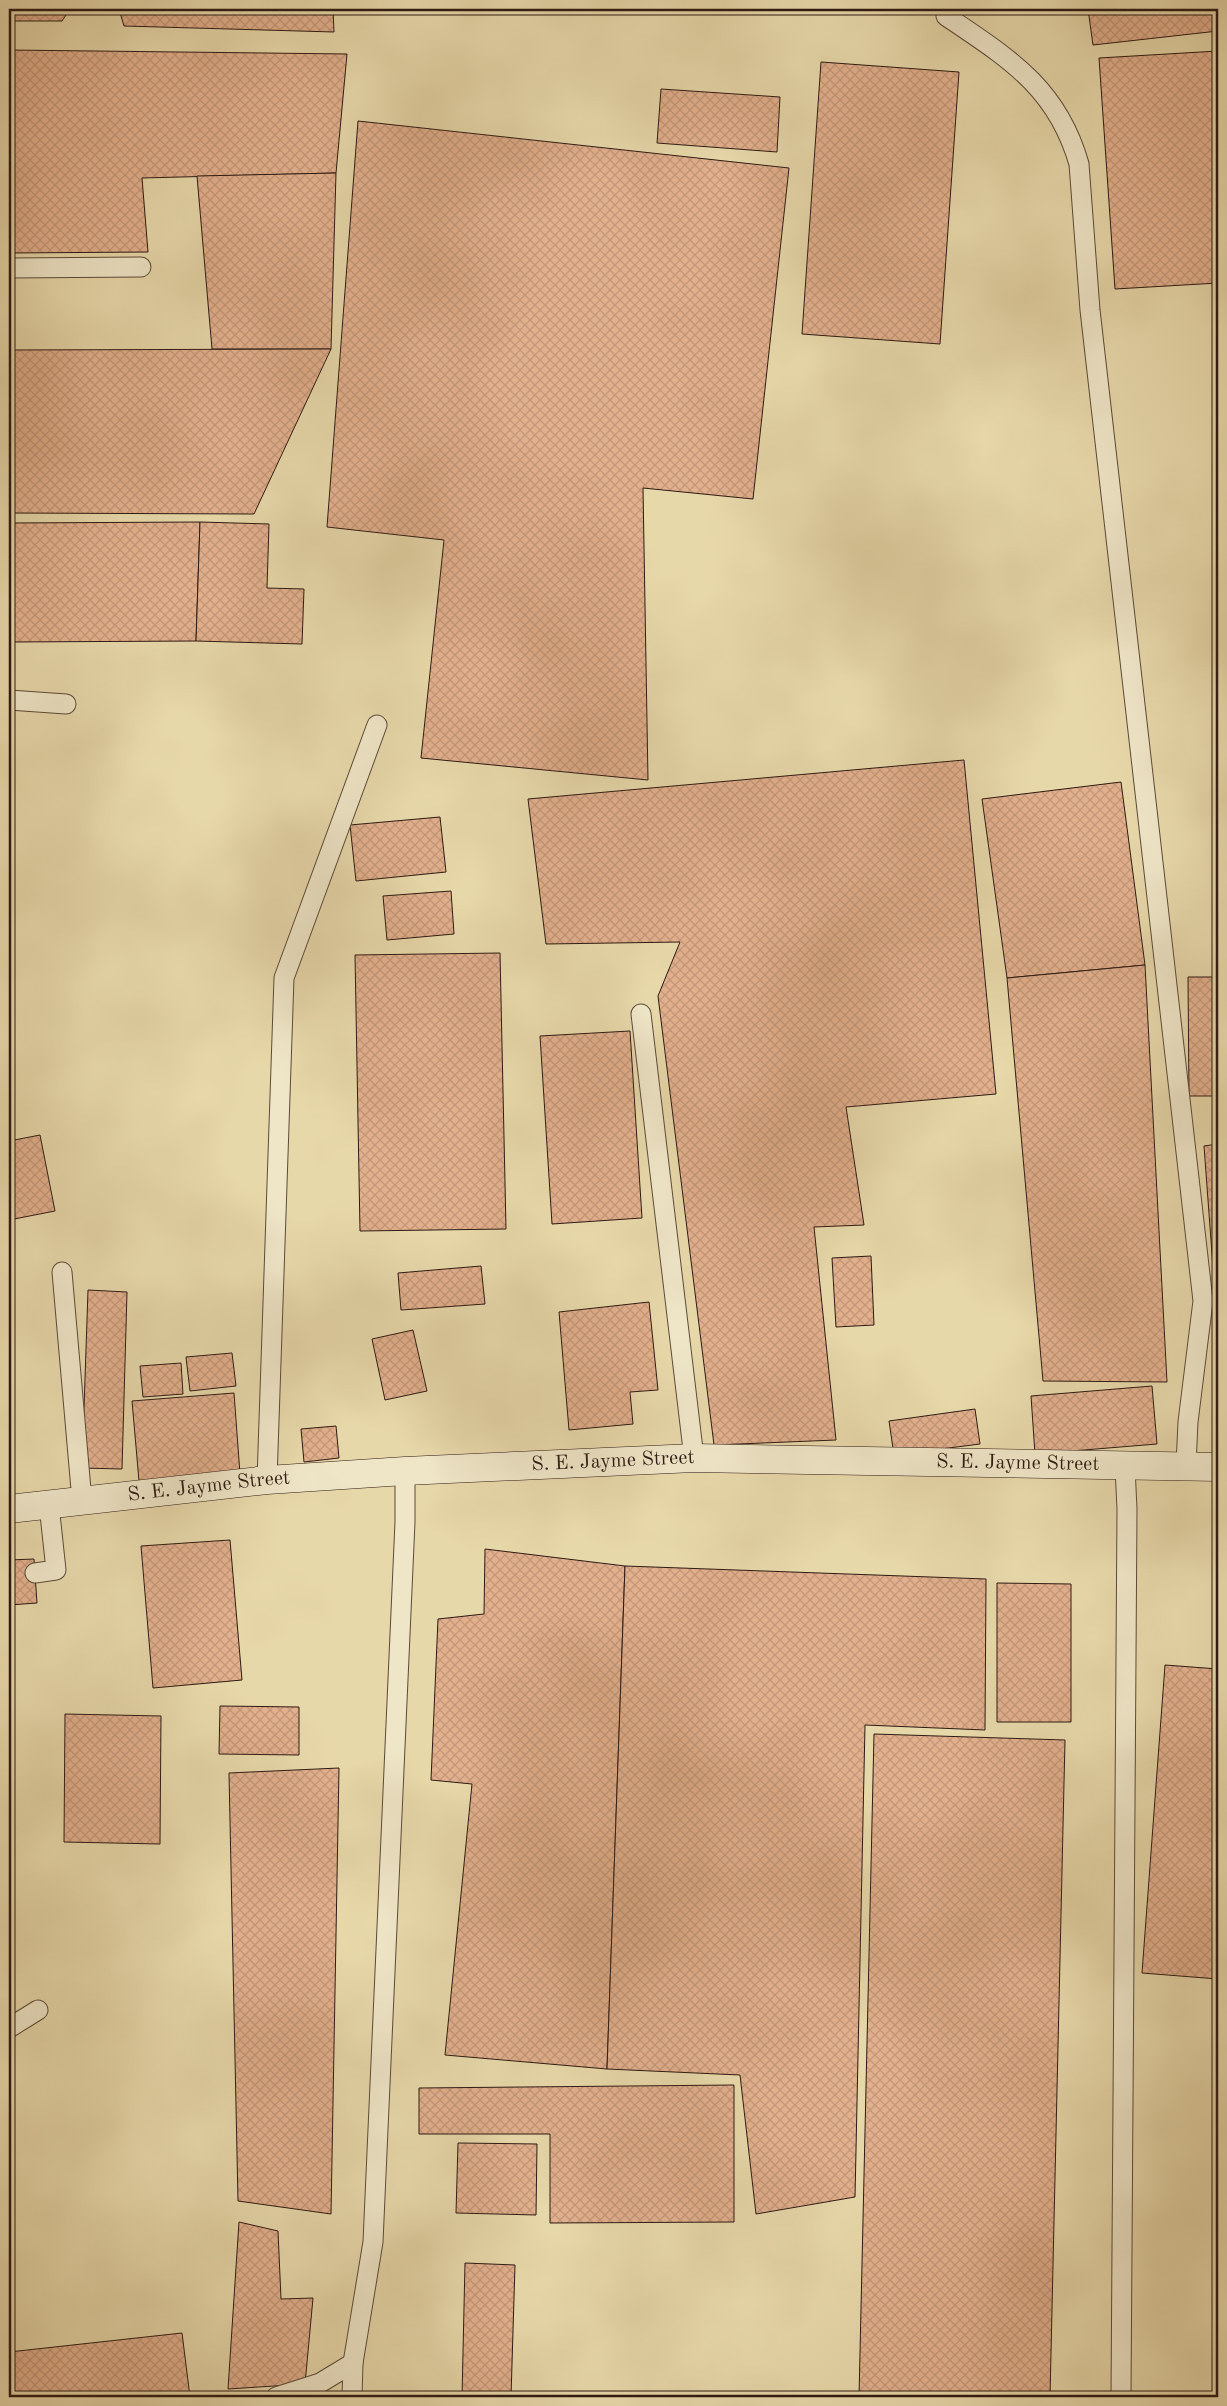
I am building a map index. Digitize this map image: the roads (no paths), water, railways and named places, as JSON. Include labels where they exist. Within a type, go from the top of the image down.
[{"type":"street","name":"S. E. Jayme Street","points":[[9,1509],[267,1480],[404,1471],[694,1458],[1125,1467],[1186,1465],[1218,1467]]},
{"type":"lane","points":[[946,16],[1008,59],[1040,89],[1062,118],[1073,144],[1078,164],[1090,310],[1211,1301],[1188,1422],[1186,1465]]},
{"type":"lane","points":[[9,268],[141,267]]},
{"type":"lane","points":[[9,700],[66,704]]},
{"type":"lane","points":[[267,1480],[284,978],[376,725]]},
{"type":"lane","points":[[641,1014],[694,1458]]},
{"type":"lane","points":[[62,1272],[82,1502]]},
{"type":"lane","points":[[1121,2397],[1127,1519],[1125,1467]]},
{"type":"lane","points":[[352,2397],[353,2363],[373,2242],[405,1532],[404,1471]]},
{"type":"lane","points":[[35,1573],[56,1570],[49,1505]]},
{"type":"lane","points":[[9,2028],[38,2010]]},
{"type":"lane","points":[[276,2397],[320,2383],[353,2363]]}]
